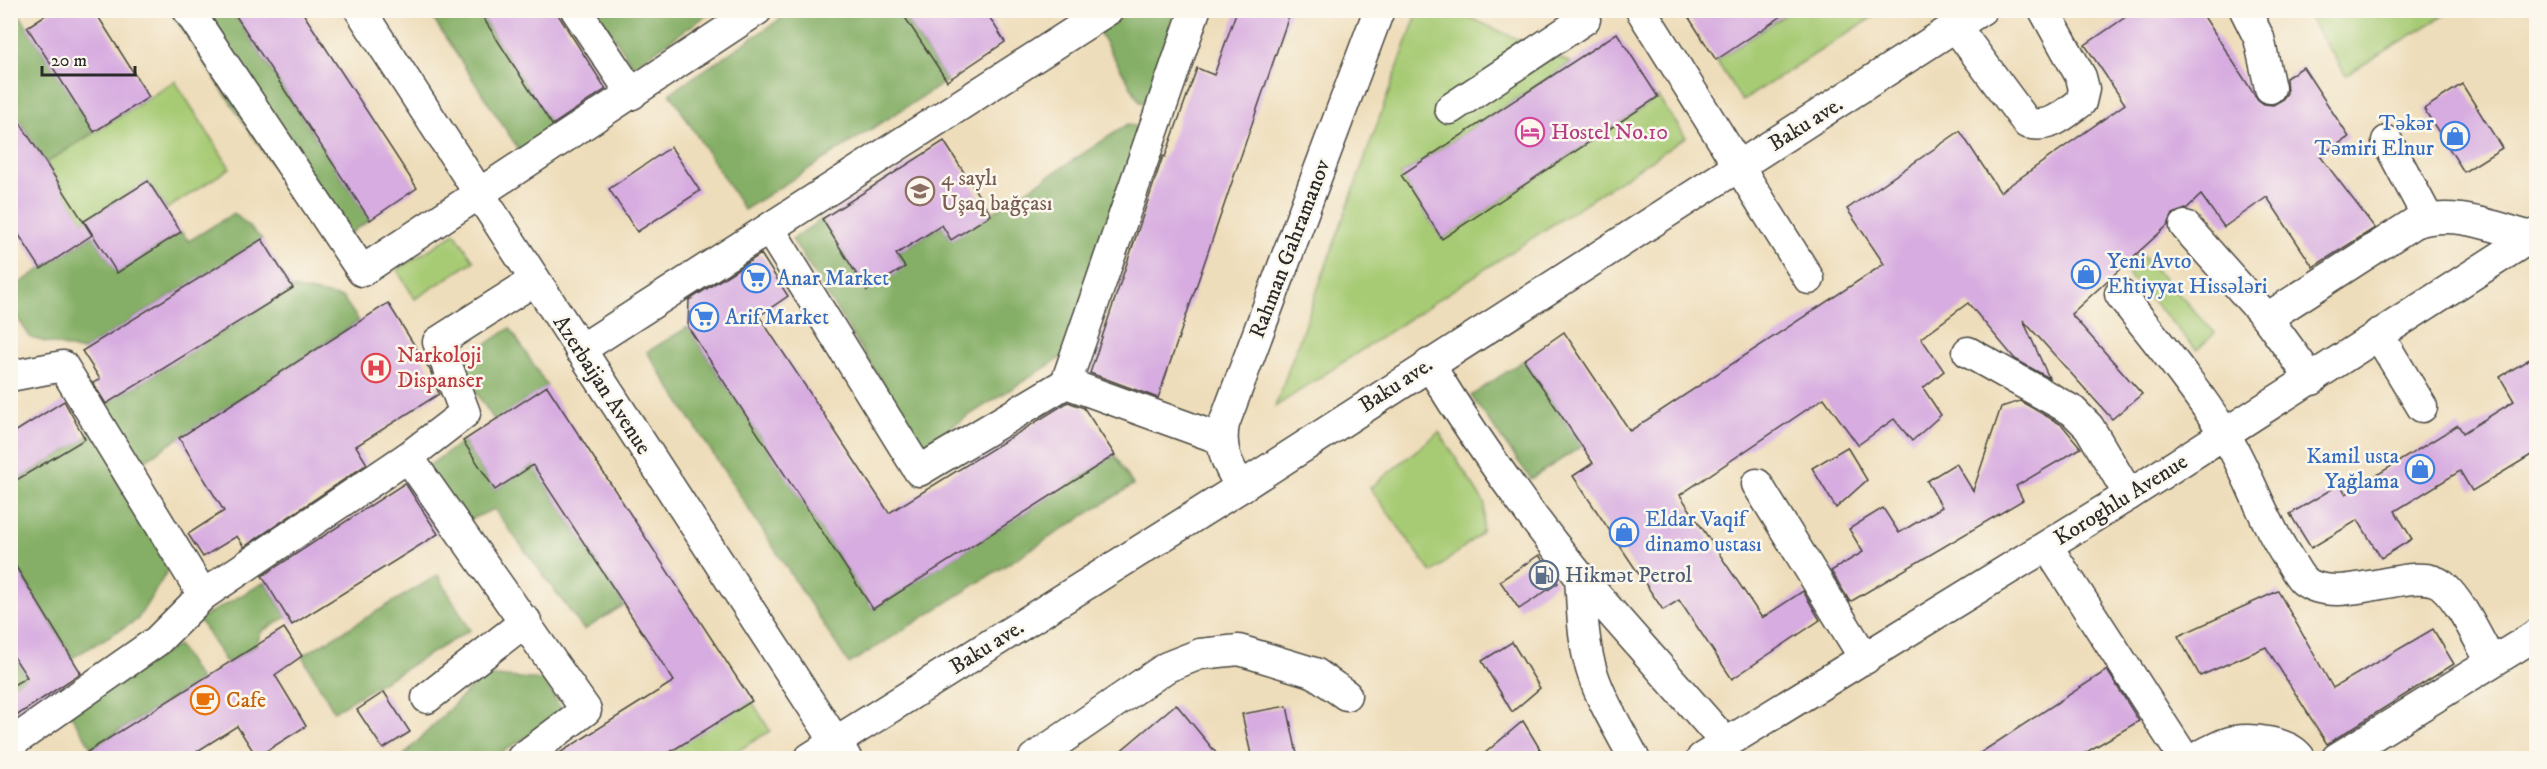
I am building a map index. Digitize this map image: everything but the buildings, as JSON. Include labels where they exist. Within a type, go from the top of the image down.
[{"type":"street","points":[[188,10],[362,271],[757,10]]},
{"type":"street","name":"Azerbaijan Avenue","points":[[360,10],[841,750]]},
{"type":"street","points":[[576,10],[632,94]]},
{"type":"street","points":[[580,350],[770,230],[1108,10]]},
{"type":"street","points":[[770,230],[919,471],[1066,383],[1195,10]]},
{"type":"street","name":"Rahman Gahramanov","points":[[1221,439],[1379,10]]},
{"type":"street","points":[[1641,10],[1740,165],[1809,279]]},
{"type":"street","name":"Baku ave.","points":[[810,759],[841,750],[1428,364],[1981,10]]},
{"type":"street","points":[[1956,27],[2027,123],[2039,126],[2055,121],[2081,102],[2084,89],[2081,77],[2044,10]]},
{"type":"street","points":[[2245,10],[2259,39],[2271,88]]},
{"type":"street","points":[[1450,109],[1588,13]]},
{"type":"street","points":[[2388,141],[2428,218]]},
{"type":"street","points":[[2267,318],[2414,223],[2428,218],[2450,216],[2534,235]]},
{"type":"street","points":[[2185,226],[2267,318],[2312,380]]},
{"type":"street","name":"Koroghlu Avenue","points":[[1714,751],[2225,435],[2534,235]]},
{"type":"street","points":[[18,759],[10,746],[157,641],[203,595],[408,457],[465,413],[438,342],[535,280]]},
{"type":"street","points":[[2120,294],[2191,384],[2225,435],[2272,535],[2303,580],[2318,588],[2345,590],[2421,579],[2440,583],[2451,596],[2491,662]]},
{"type":"street","points":[[2378,334],[2422,407]]},
{"type":"street","points":[[1968,352],[2073,411],[2089,427],[2129,495]]},
{"type":"street","points":[[1428,364],[1510,488],[1714,751]]},
{"type":"street","points":[[10,376],[63,366],[203,595]]},
{"type":"street","points":[[1066,383],[1221,439],[1228,466],[1241,487]]},
{"type":"street","points":[[408,457],[526,621],[586,710],[522,759]]},
{"type":"street","points":[[1757,484],[1865,659]]},
{"type":"street","points":[[2047,546],[2184,759]]},
{"type":"street","points":[[1580,577],[1583,628],[1589,661],[1597,685],[1634,759]]},
{"type":"street","points":[[427,698],[526,621]]},
{"type":"street","points":[[2337,759],[2536,634]]},
{"type":"street","points":[[1034,759],[1167,667],[1200,654],[1239,650],[1315,673],[1346,695]]},
{"type":"street","points":[[2195,759],[2234,741],[2280,743],[2296,752],[2300,759]]},
{"type":"green space","points":[[11,10],[17,11],[94,132],[46,163],[11,107]]},
{"type":"green space","points":[[794,10],[900,11],[947,81],[744,210],[670,93]]},
{"type":"green space","points":[[170,11],[232,11],[370,220],[327,248]]},
{"type":"green space","points":[[428,11],[478,11],[553,126],[519,150]]},
{"type":"green space","points":[[597,11],[709,11],[710,13],[633,66]]},
{"type":"green space","points":[[1118,11],[1190,11],[1157,105],[1140,102],[1095,25]]},
{"type":"green space","points":[[1418,11],[1455,11],[1571,63],[1401,175],[1442,239],[1658,97],[1686,137],[1275,407]]},
{"type":"green space","points":[[1791,11],[1882,11],[1742,101],[1716,60]]},
{"type":"green space","points":[[2305,11],[2451,11],[2346,75]]},
{"type":"green space","points":[[175,81],[230,168],[167,209],[148,181],[83,222],[46,163]]},
{"type":"green space","points":[[1128,124],[1150,131],[1073,350],[922,445],[792,239],[822,219],[867,291],[904,267],[896,254],[942,225],[951,240]]},
{"type":"green space","points":[[234,213],[262,239],[82,351],[31,338],[11,308],[11,289],[93,235],[117,273],[181,232],[189,241]]},
{"type":"green space","points":[[455,233],[474,261],[415,299],[397,270]]},
{"type":"green space","points":[[2139,252],[2215,333],[2197,350],[2122,268]]},
{"type":"green space","points":[[293,288],[343,298],[359,321],[116,479],[170,567],[137,620],[72,658],[11,557],[11,484],[85,439],[113,400]]},
{"type":"green space","points":[[688,327],[873,609],[1115,455],[1133,485],[849,664],[647,352]]},
{"type":"green space","points":[[510,328],[547,386],[495,421],[457,364]]},
{"type":"green space","points":[[1524,360],[1582,446],[1531,479],[1471,396]]},
{"type":"green space","points":[[1439,432],[1485,504],[1482,532],[1432,573],[1370,488]]},
{"type":"green space","points":[[463,441],[495,490],[533,465],[624,605],[584,630],[494,509],[438,534],[406,482]]},
{"type":"green space","points":[[438,575],[470,630],[334,711],[302,656]]},
{"type":"green space","points":[[265,582],[287,617],[262,631],[256,645],[227,664],[199,619]]},
{"type":"green space","points":[[178,645],[200,680],[92,748],[69,712]]},
{"type":"green space","points":[[10,651],[27,677],[11,687],[10,687]]},
{"type":"green space","points":[[483,675],[543,680],[564,713],[493,758],[407,758],[404,755]]},
{"type":"green space","points":[[752,701],[770,731],[726,758],[659,758]]},
{"type":"place","name":"Hostel No.10","points":[[1530,132]]},
{"type":"place","name":"Təkər Təmiri Elnur","points":[[2455,136]]},
{"type":"place","name":"4 saylı Uşaq bağçası","points":[[920,191]]},
{"type":"place","name":"Yeni Avto Ehtiyyat Hissələri","points":[[2086,274]]},
{"type":"place","name":"Anar Market","points":[[756,278]]},
{"type":"place","name":"Arif Market","points":[[704,317]]},
{"type":"place","name":"Narkoloji Dispanser","points":[[376,368]]},
{"type":"place","name":"Kamil usta Yağlama","points":[[2420,469]]},
{"type":"place","name":"Eldar Vaqif dinamo ustası","points":[[1624,532]]},
{"type":"place","name":"Hikmət Petrol","points":[[1544,575]]},
{"type":"place","name":"Cafe","points":[[205,700]]}]
